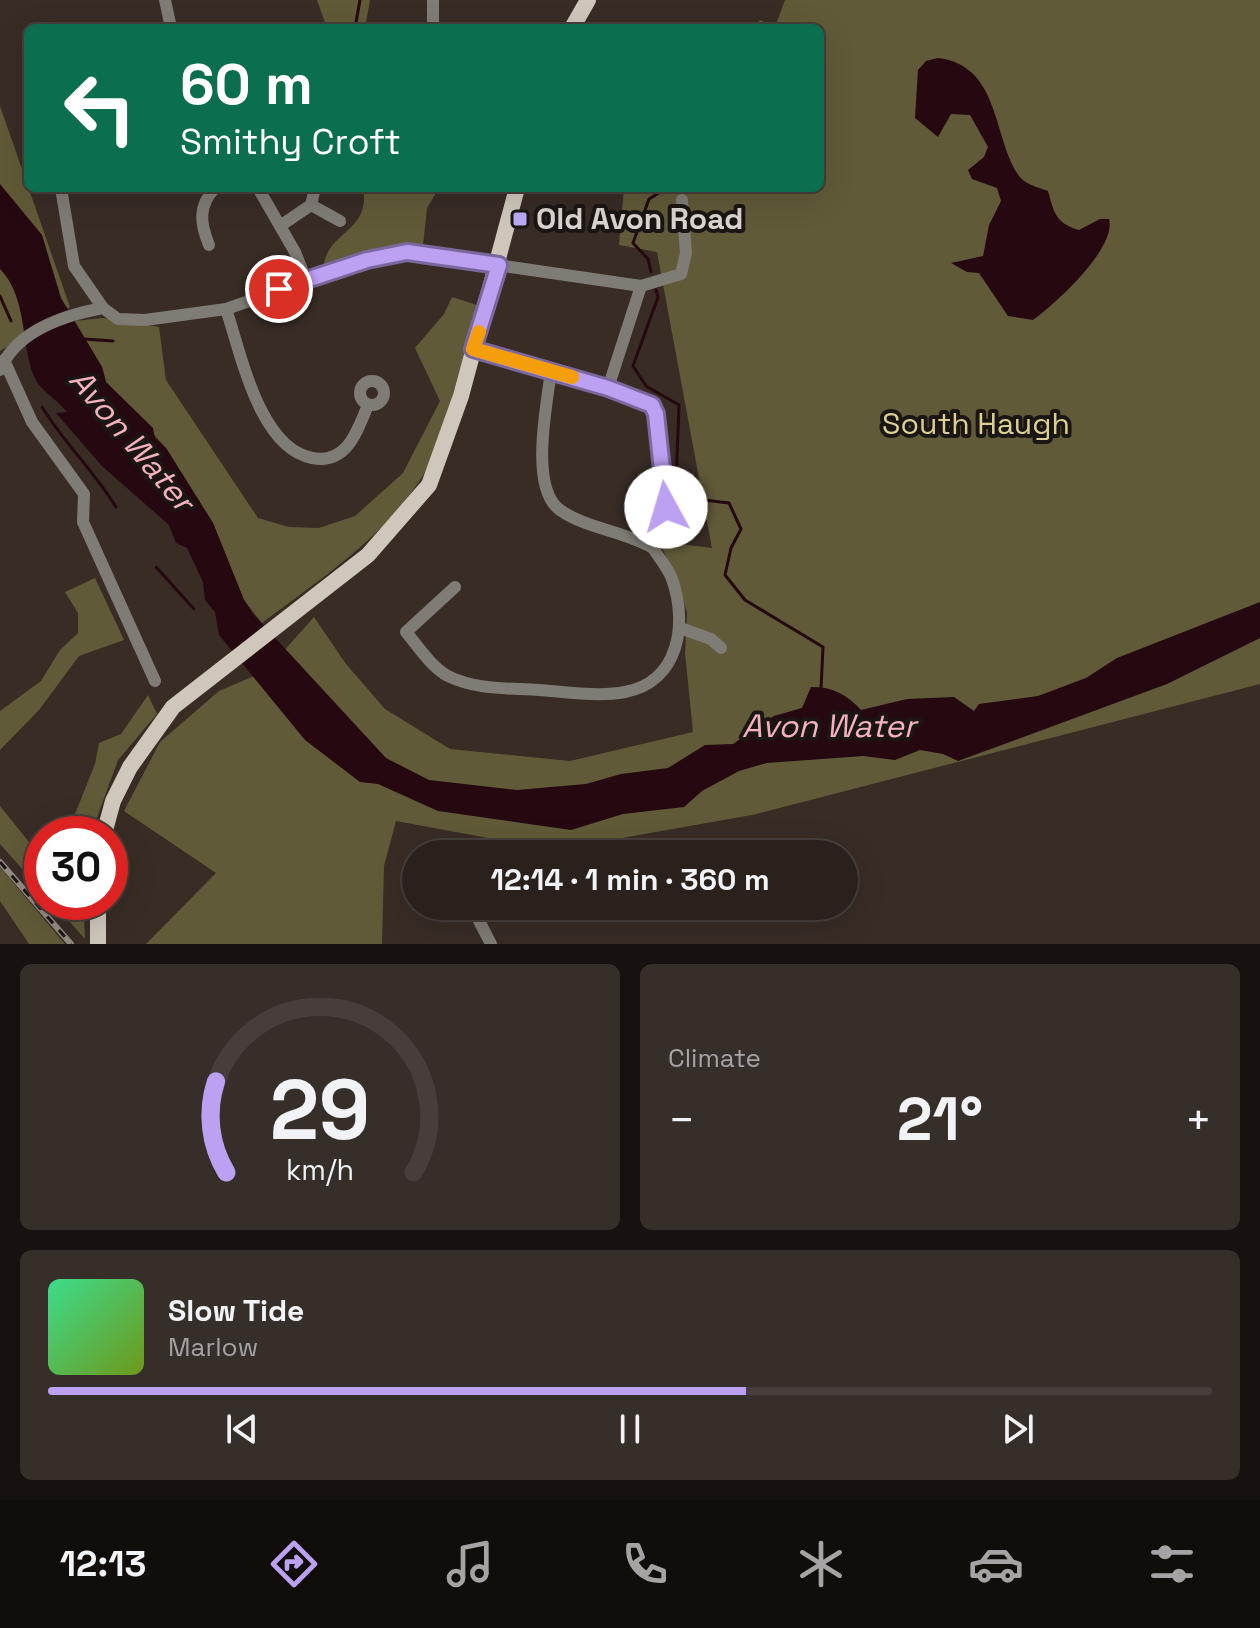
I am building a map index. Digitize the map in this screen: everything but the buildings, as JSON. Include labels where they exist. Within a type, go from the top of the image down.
[{"type":"main road","points":[[577,24],[588,0]]},
{"type":"main road","points":[[109,816],[113,801],[140,750],[173,707],[207,677],[368,555],[429,485],[447,444],[499,265],[516,192]]},
{"type":"main road","points":[[98,920],[98,943]]},
{"type":"street","points":[[165,0],[170,24]]},
{"type":"street","points":[[433,0],[433,24]]},
{"type":"street","points":[[62,192],[74,266],[103,308],[118,319],[166,318],[226,309],[367,260],[407,252],[641,286],[681,274],[686,253],[682,200]]},
{"type":"street","points":[[209,245],[201,226],[202,207],[212,192]]},
{"type":"street","points":[[260,192],[306,280]]},
{"type":"street","points":[[280,226],[311,205],[314,192]]},
{"type":"street","points":[[311,205],[340,221]]},
{"type":"street","points":[[608,388],[641,286]]},
{"type":"street","points":[[103,308],[71,313],[18,343],[2,365],[32,422],[84,494],[83,522],[155,681]]},
{"type":"street","points":[[226,309],[262,410],[284,445],[308,458],[334,456],[346,449],[354,438],[368,405]]},
{"type":"street","points":[[473,349],[643,400],[656,414],[668,520],[662,539],[653,548]]},
{"type":"street","points":[[455,587],[406,632],[444,674],[479,686],[625,692],[661,676],[675,653],[680,628],[672,576],[653,548],[558,509],[545,491],[542,474],[551,371]]},
{"type":"street","points":[[680,628],[711,639],[721,648]]},
{"type":"street","points":[[479,920],[491,944]]},
{"type":"green space","points":[[317,0],[370,0],[366,24],[326,24]]},
{"type":"green space","name":"South Haugh","points":[[785,0],[1260,0],[1260,684],[752,815],[611,840],[500,840],[396,821],[384,866],[382,944],[146,944],[216,873],[124,811],[160,742],[219,691],[266,671],[314,617],[346,664],[385,709],[450,749],[570,761],[693,732],[685,653],[687,613],[679,585],[663,550],[671,536],[680,544],[712,548],[657,252],[619,245],[624,192],[824,192],[824,24],[776,24]]},
{"type":"green space","points":[[0,106],[24,175],[24,192],[30,192],[70,307],[0,351]]},
{"type":"green space","points":[[363,192],[437,192],[427,208],[423,246],[378,250],[324,264],[333,244],[361,213]]},
{"type":"green space","points":[[452,297],[477,305],[452,408],[426,470],[408,497],[364,544],[262,623],[244,600],[213,523],[166,448],[106,382],[102,367],[74,321],[103,318],[159,327],[166,380],[258,518],[289,527],[319,528],[355,516],[403,473],[440,401],[415,348],[444,314]]},
{"type":"green space","points":[[95,578],[124,640],[79,656],[39,710],[0,750],[0,711],[41,681],[60,650],[78,633],[78,613],[65,592]]},
{"type":"green space","points":[[148,695],[157,714],[118,760],[98,816],[74,816],[95,764],[99,743],[121,734]]},
{"type":"green space","points":[[0,806],[24,836],[24,871],[0,844]]},
{"type":"green space","points":[[0,867],[24,895],[24,920],[45,920],[65,944],[29,944],[0,901]]},
{"type":"green space","points":[[68,920],[84,920],[85,939]]},
{"type":"water","points":[[938,58],[958,63],[973,74],[983,87],[1017,173],[1027,182],[1048,191],[1060,220],[1079,230],[1100,219],[1109,219],[1104,245],[1094,259],[1069,289],[1033,320],[1008,316],[979,273],[967,272],[951,263],[983,256],[989,225],[1001,201],[997,188],[972,179],[968,170],[984,157],[988,147],[970,115],[951,114],[938,137],[915,118],[918,70],[926,61]]},
{"type":"water","name":"Avon Water","points":[[0,184],[42,235],[61,298],[102,367],[106,382],[153,428],[155,438],[166,448],[213,523],[244,600],[253,614],[386,758],[429,780],[517,790],[586,784],[621,774],[668,768],[705,745],[733,744],[774,716],[802,708],[811,687],[839,692],[861,710],[907,699],[954,697],[974,711],[979,704],[1038,696],[1086,678],[1117,658],[1260,602],[1260,638],[1167,684],[958,761],[943,754],[920,750],[895,760],[863,756],[767,763],[739,771],[702,791],[684,807],[623,814],[571,830],[438,811],[378,784],[360,782],[305,740],[219,635],[215,612],[205,600],[203,582],[187,548],[176,543],[169,525],[102,466],[56,413],[67,412],[40,386],[34,375],[16,297],[0,269]]},
{"type":"waterway","points":[[356,24],[360,0]]},
{"type":"waterway","points":[[651,272],[648,259],[633,243],[649,199],[660,192]]},
{"type":"waterway","points":[[656,290],[658,297],[633,366],[646,386],[679,405],[676,483],[687,498],[729,503],[741,529],[731,548],[725,575],[745,600],[823,647],[821,689]]},
{"type":"waterway","points":[[0,296],[11,321]]},
{"type":"waterway","points":[[84,339],[113,341]]},
{"type":"waterway","points":[[42,407],[116,507]]},
{"type":"waterway","points":[[156,567],[194,609]]},
{"type":"railway","points":[[0,862],[71,944]]},
{"type":"slow traffic","points":[[479,332],[473,349],[572,377]]},
{"type":"place","name":"Old Avon Road","points":[[520,219]]},
{"type":"route","points":[[279,289],[367,260],[407,252],[499,265],[473,349],[608,388],[652,405],[656,414],[666,507]]}]
